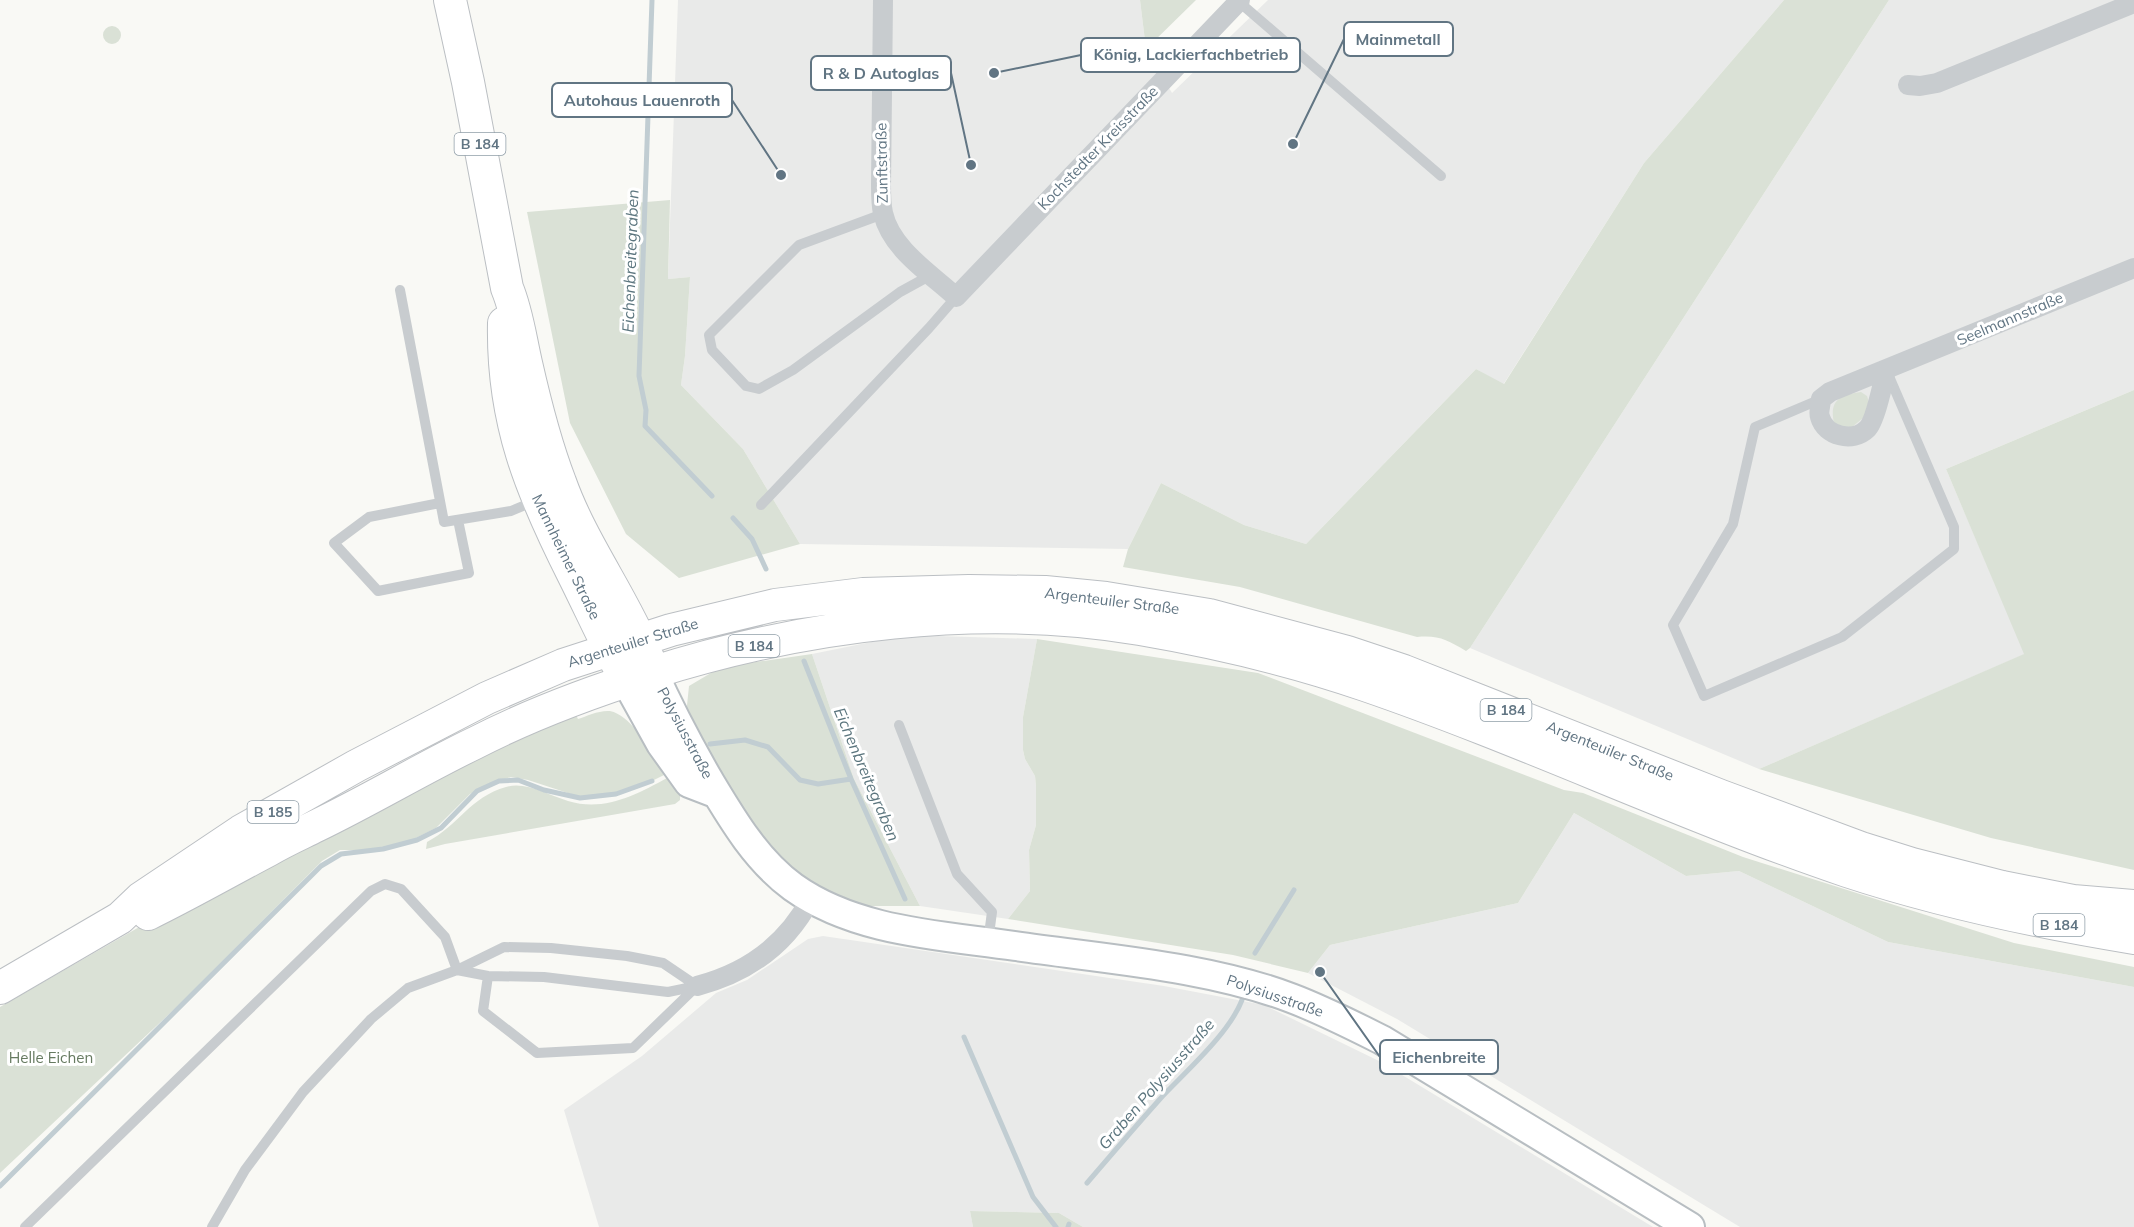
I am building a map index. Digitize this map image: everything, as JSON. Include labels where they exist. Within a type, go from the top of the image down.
[{"type":"main road","name":"Mannheimer Straße","points":[[450,0],[507,288],[515,307],[538,417],[560,484],[586,539],[640,638],[640,676]]},
{"type":"main road","name":"Mannheimer Straße","points":[[507,288],[504,306],[503,354],[507,392],[519,449],[552,534],[609,648],[640,676]]},
{"type":"main road","name":"Argenteuiler Straße","points":[[0,988],[120,918],[141,898],[241,831],[405,739],[487,698],[563,665],[640,638],[774,605],[863,594],[969,591],[1044,592],[1106,598],[1209,615],[1347,652],[1404,671],[1721,796],[1881,854],[2012,890],[2073,901],[2134,906]]},
{"type":"main road","name":"Argenteuiler Straße","points":[[120,918],[149,914],[480,740],[578,698],[640,676],[701,658],[786,639],[868,626],[934,619],[991,618],[1065,620],[1137,628],[1219,644],[1362,684],[1581,767],[1706,819],[1842,869],[1913,891],[1995,912],[2134,938]]},
{"type":"street","name":"Zunftstraße","points":[[883,0],[881,185],[883,214],[892,235],[905,251],[956,297]]},
{"type":"street","name":"Kochstedter Kreisstraße","points":[[956,297],[1240,1]]},
{"type":"street","points":[[1908,85],[1920,86],[1937,83],[2134,3]]},
{"type":"street","name":"Seelmannstraße","points":[[1821,399],[1840,387],[2134,268]]},
{"type":"street","points":[[1821,399],[1819,415],[1824,427],[1835,434],[1853,437],[1868,429],[1886,370]]},
{"type":"street","name":"Polysiusstraße","points":[[640,676],[661,744],[689,783],[717,794],[752,847],[772,869],[811,898],[863,921],[1224,978],[1300,1001],[1382,1040],[1690,1227]]},
{"type":"street","points":[[697,987],[719,980],[757,961],[794,927],[811,898]]},
{"type":"lane","points":[[1240,1],[1441,176]]},
{"type":"lane","points":[[883,214],[799,245],[709,335],[712,350],[746,387],[759,389],[793,370],[900,292],[931,275]]},
{"type":"lane","points":[[400,290],[444,522],[511,511],[537,500]]},
{"type":"lane","points":[[760,506],[956,297]]},
{"type":"lane","points":[[1821,399],[1755,427],[1733,524],[1673,625],[1704,696],[1842,637],[1954,549],[1954,527],[1886,370]]},
{"type":"lane","points":[[440,503],[369,517],[334,543],[378,591],[469,573],[458,520]]},
{"type":"lane","points":[[899,725],[957,874],[992,912],[987,942]]},
{"type":"lane","points":[[25,1227],[371,891],[385,884],[401,889],[445,937],[457,970]]},
{"type":"lane","points":[[212,1227],[245,1170],[303,1092],[371,1019],[408,988],[457,970],[504,947],[551,948],[627,956],[663,963],[697,987]]},
{"type":"lane","points":[[457,970],[488,976],[544,977],[668,992],[697,987]]},
{"type":"lane","points":[[488,976],[483,1011],[537,1053],[633,1048],[697,987]]},
{"type":"shaded area","points":[[678,0],[1140,0],[1146,49],[1172,93],[1268,0],[1784,0],[1644,163],[1503,385],[1476,369],[1306,544],[1244,525],[1161,483],[1128,549],[800,544],[743,449],[681,385],[690,277],[668,279]]},
{"type":"shaded area","points":[[1889,0],[2134,0],[2134,390],[1946,469],[2025,654],[1759,769],[1470,648]]},
{"type":"shaded area","points":[[906,635],[1037,639],[1023,717],[1023,750],[1025,759],[1035,776],[1036,786],[1036,825],[1029,850],[1030,891],[1008,919],[920,906],[854,779],[812,654]]},
{"type":"shaded area","points":[[1574,813],[1686,876],[1739,871],[1888,942],[2134,987],[2134,1227],[1740,1227],[1397,1019],[1308,973],[1330,945],[1518,903]]},
{"type":"shaded area","points":[[823,936],[1164,986],[1264,1005],[1379,1061],[1653,1227],[1083,1227],[1059,1213],[970,1211],[973,1227],[599,1227],[564,1110],[642,1056],[716,993],[747,980],[808,939]]},
{"type":"green space","points":[[1140,0],[1196,0],[1146,49]]},
{"type":"green space","points":[[1784,0],[1889,0],[1470,648],[1466,651],[1443,639],[1417,637],[1240,587],[1123,567],[1128,549],[1161,483],[1244,525],[1306,544],[1476,369],[1504,384],[1644,163]]},
{"type":"green space","points":[[112,26],[120,31],[121,35],[116,43],[112,44],[104,39],[103,35],[108,27]]},
{"type":"green space","points":[[670,200],[668,279],[690,277],[681,385],[743,449],[800,544],[679,578],[626,534],[570,423],[527,212]]},
{"type":"green space","points":[[2134,390],[2134,870],[1991,838],[1759,769],[2024,654],[1946,469]]},
{"type":"green space","points":[[1861,392],[1867,396],[1870,405],[1863,418],[1852,427],[1841,427],[1834,423],[1833,409],[1838,400]]},
{"type":"green space","points":[[1037,639],[1258,673],[1564,790],[1583,793],[1743,857],[2014,943],[2134,967],[2134,987],[1888,942],[1739,871],[1686,876],[1574,813],[1518,903],[1330,945],[1308,973],[1233,955],[1008,919],[1030,891],[1029,850],[1036,825],[1036,786],[1035,776],[1025,759],[1023,750],[1023,717]]},
{"type":"green space","points":[[812,654],[854,779],[920,906],[859,906],[807,882],[768,843],[727,786],[686,715],[689,686],[721,667]]},
{"type":"green space","name":"Helle Eichen","points":[[574,711],[578,719],[602,711],[619,714],[642,737],[664,775],[638,788],[611,796],[591,798],[580,797],[528,780],[511,777],[487,785],[470,794],[436,828],[412,840],[378,850],[340,850],[322,861],[184,1000],[0,1173],[0,1007],[141,926]]},
{"type":"green space","points":[[667,778],[680,796],[680,800],[675,804],[426,849],[427,842],[473,805],[506,787],[529,787],[568,801],[594,804],[632,796]]},
{"type":"green space","points":[[970,1211],[1059,1213],[1083,1227],[973,1227]]},
{"type":"waterway","name":"Eichenbreitegraben","points":[[652,0],[639,376],[646,410],[645,426],[712,496]]},
{"type":"waterway","name":"Eichenbreitegraben","points":[[733,518],[752,539],[766,569]]},
{"type":"waterway","name":"Eichenbreitegraben","points":[[804,661],[851,779],[905,899]]},
{"type":"waterway","points":[[710,744],[745,740],[768,747],[800,780],[818,784],[851,779]]},
{"type":"waterway","points":[[0,1186],[321,866],[341,854],[383,849],[417,840],[441,828],[477,791],[499,781],[518,780],[544,790],[580,798],[616,794],[652,781]]},
{"type":"waterway","name":"Graben Polysiusstraße","points":[[1255,953],[1294,890]]},
{"type":"waterway","name":"Graben Polysiusstraße","points":[[1087,1183],[1160,1099],[1217,1039],[1236,1013],[1242,1000]]},
{"type":"waterway","name":"Eichenbreitegraben","points":[[964,1037],[1033,1197],[1056,1227]]},
{"type":"place","name":"König, Lackierfachbetrieb","points":[[994,73]]},
{"type":"place","name":"Mainmetall","points":[[1293,144]]},
{"type":"place","name":"R & D Autoglas","points":[[971,165]]},
{"type":"place","name":"Autohaus Lauenroth","points":[[781,175]]},
{"type":"place","name":"Eichenbreite","points":[[1320,972]]}]
